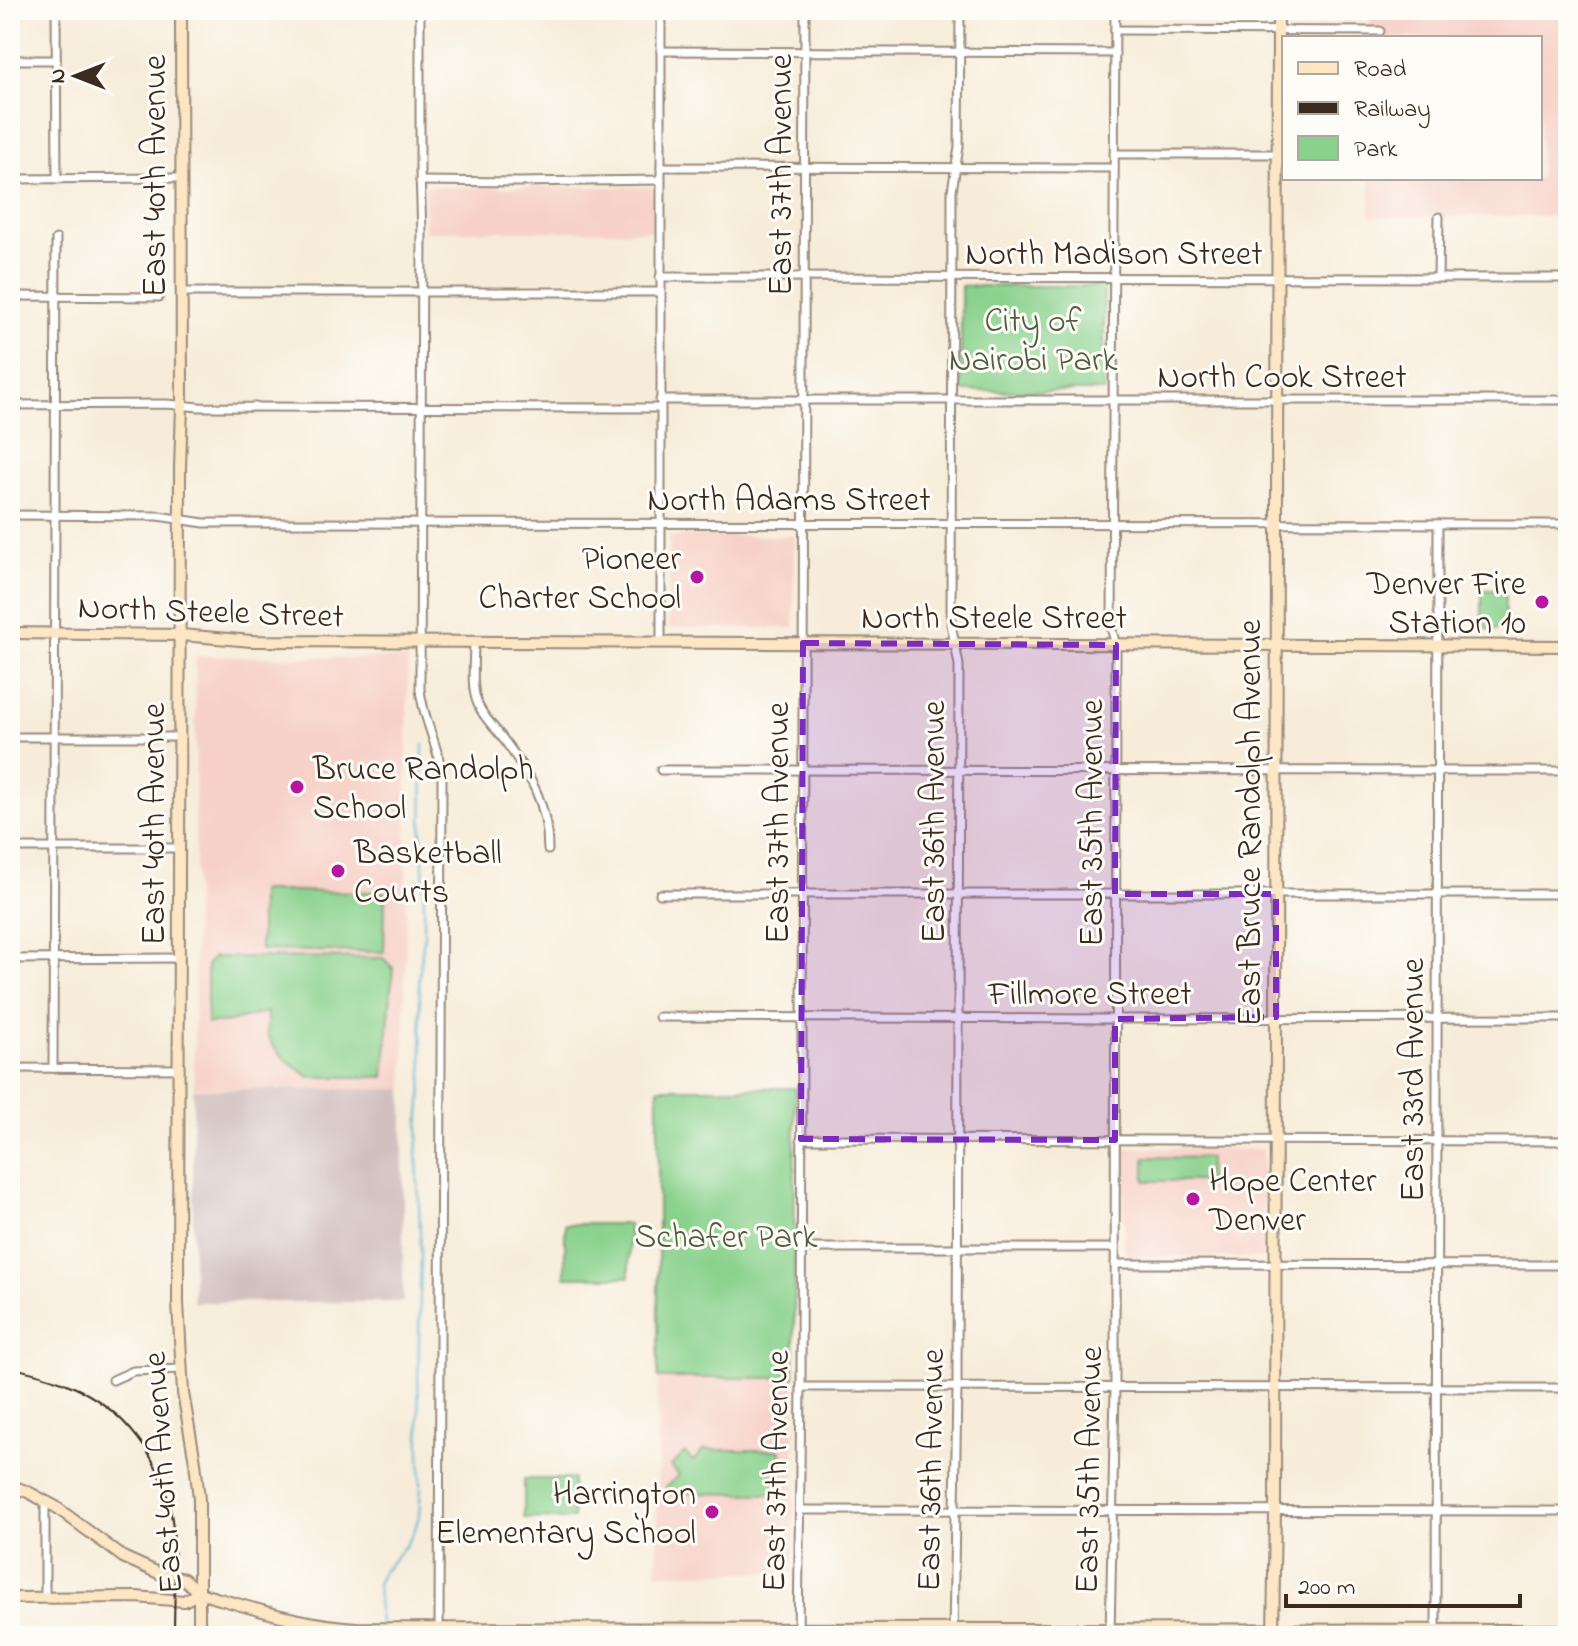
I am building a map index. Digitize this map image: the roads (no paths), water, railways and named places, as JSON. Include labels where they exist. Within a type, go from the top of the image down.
[{"type":"street","points":[[56,10],[57,179]]},
{"type":"street","name":"East 40th Avenue","points":[[181,10],[178,1303],[181,1369],[199,1499],[199,1636]]},
{"type":"street","points":[[420,10],[421,524],[416,642],[422,706],[437,749],[442,779],[439,1629]]},
{"type":"street","points":[[661,10],[661,643]]},
{"type":"street","name":"East 37th Avenue","points":[[798,1633],[805,10]]},
{"type":"street","name":"East 36th Avenue","points":[[953,1633],[957,1388],[959,665],[951,624],[951,278],[952,191],[959,147],[960,10]]},
{"type":"street","name":"East 35th Avenue","points":[[1110,1633],[1115,1388],[1116,645],[1112,631],[1115,10]]},
{"type":"street","name":"East Bruce Randolph Avenue","points":[[1273,1633],[1277,278],[1281,154],[1278,10]]},
{"type":"street","points":[[1115,30],[1380,31]]},
{"type":"street","points":[[661,51],[1115,53]]},
{"type":"street","points":[[10,60],[56,60]]},
{"type":"street","points":[[1114,154],[1281,154]]},
{"type":"street","points":[[661,167],[1114,168]]},
{"type":"street","points":[[10,179],[181,178]]},
{"type":"street","points":[[420,181],[660,180]]},
{"type":"street","points":[[1438,278],[1439,217]]},
{"type":"street","points":[[53,1068],[56,239]]},
{"type":"street","name":"North Madison Street","points":[[660,277],[1568,278]]},
{"type":"street","points":[[182,292],[660,292]]},
{"type":"street","points":[[10,296],[159,297]]},
{"type":"street","name":"North Cook Street","points":[[10,405],[421,407],[804,400],[1568,400]]},
{"type":"street","name":"North Adams Street","points":[[10,515],[158,516],[204,523],[1568,524]]},
{"type":"street","name":"East 33rd Avenue","points":[[1436,1633],[1438,524]]},
{"type":"street","name":"North Steele Street","points":[[10,633],[181,635],[252,641],[474,643],[1568,646]]},
{"type":"street","points":[[474,643],[476,699],[532,781],[546,818],[548,850]]},
{"type":"street","points":[[10,737],[181,737]]},
{"type":"street","points":[[661,770],[1568,771]]},
{"type":"street","points":[[10,848],[180,848]]},
{"type":"street","points":[[660,894],[1568,894]]},
{"type":"street","points":[[10,959],[180,958]]},
{"type":"street","name":"Fillmore Street","points":[[659,1017],[1568,1018]]},
{"type":"street","points":[[10,1068],[180,1069]]},
{"type":"street","points":[[801,1139],[1568,1141]]},
{"type":"street","points":[[801,1248],[1115,1248]]},
{"type":"street","points":[[1115,1264],[1568,1265]]},
{"type":"street","points":[[113,1380],[133,1371],[181,1369]]},
{"type":"street","points":[[801,1387],[1568,1388]]},
{"type":"street","points":[[10,1485],[65,1512],[123,1557],[163,1575],[184,1579],[199,1593],[291,1619],[357,1628],[798,1633],[1436,1633],[1568,1630]]},
{"type":"street","points":[[45,1500],[45,1598]]},
{"type":"street","points":[[800,1510],[1568,1511]]},
{"type":"street","points":[[10,1598],[136,1597],[184,1601],[199,1593]]},
{"type":"waterway","points":[[380,1626],[377,1584],[414,1532],[419,1516],[421,1486],[418,1378],[421,1256],[417,1155],[423,1076],[419,980],[424,936],[423,745]]},
{"type":"railway","points":[[10,1367],[54,1379],[89,1395],[124,1422],[150,1457],[168,1498],[172,1520],[174,1636]]},
{"type":"place","name":"Pioneer Charter School","points":[[697,577]]},
{"type":"place","name":"Denver Fire Station 10","points":[[1542,602]]},
{"type":"place","name":"Bruce Randolph School","points":[[297,787]]},
{"type":"place","name":"Basketball Courts","points":[[338,871]]},
{"type":"place","name":"Hope Center Denver","points":[[1193,1199]]},
{"type":"place","name":"Harrington Elementary School","points":[[712,1512]]},
{"type":"park label","name":"City of Nairobi Park","points":[[1033,338]]},
{"type":"park label","name":"Schafer Park","points":[[726,1235]]}]
